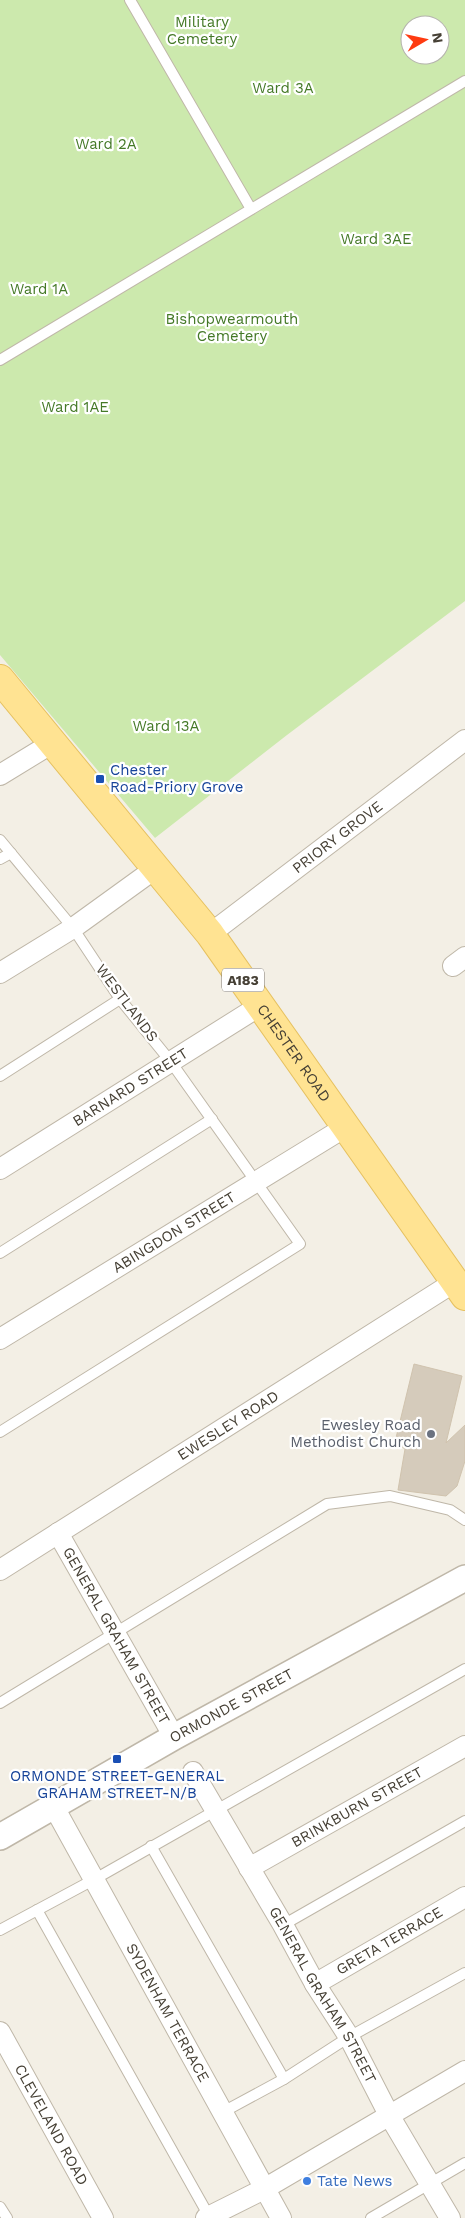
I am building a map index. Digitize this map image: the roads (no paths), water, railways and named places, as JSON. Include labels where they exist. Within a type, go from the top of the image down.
[{"type":"main road","name":"CHESTER ROAD","points":[[0,679],[54,742],[210,934],[460,1289]]},
{"type":"street","name":"PRIORY GROVE","points":[[210,934],[465,740]]},
{"type":"street","points":[[0,775],[54,742]]},
{"type":"street","points":[[0,973],[73,928],[156,868]]},
{"type":"street","name":"BARNARD STREET","points":[[0,1170],[261,1006]]},
{"type":"street","name":"ABINGDON STREET","points":[[0,1339],[347,1126]]},
{"type":"street","name":"EWESLEY ROAD","points":[[0,1570],[460,1289]]},
{"type":"street","name":"GENERAL GRAHAM STREET","points":[[58,1533],[174,1737]]},
{"type":"street","name":"ORMONDE STREET","points":[[0,1837],[174,1737],[465,1578]]},
{"type":"street","name":"BRINKBURN STREET","points":[[249,1868],[465,1746]]},
{"type":"street","name":"GENERAL GRAHAM STREET","points":[[193,1772],[284,1925],[315,1984],[349,2038],[389,2115],[450,2218]]},
{"type":"street","name":"SYDENHAM TERRACE","points":[[54,1807],[281,2218]]},
{"type":"street","name":"GRETA TERRACE","points":[[315,1984],[465,1897]]},
{"type":"street","name":"CLEVELAND ROAD","points":[[0,2032],[104,2218]]},
{"type":"street","points":[[208,2217],[264,2189],[465,2071]]},
{"type":"lane","points":[[130,0],[252,209]]},
{"type":"lane","points":[[0,360],[465,81]]},
{"type":"lane","name":"WESTLANDS","points":[[0,840],[73,928],[120,999],[171,1062],[300,1244],[0,1432]]},
{"type":"lane","points":[[0,859],[10,853]]},
{"type":"lane","points":[[0,1076],[120,999]]},
{"type":"lane","points":[[0,1253],[212,1119]]},
{"type":"lane","points":[[0,1703],[327,1504],[390,1496],[450,1510],[465,1520]]},
{"type":"lane","points":[[0,1930],[94,1879],[465,1669]]},
{"type":"lane","points":[[284,1925],[465,1821]]},
{"type":"lane","points":[[151,1846],[284,2079]]},
{"type":"lane","points":[[37,1910],[208,2217]]},
{"type":"lane","points":[[223,2112],[284,2079],[349,2038],[465,1973]]},
{"type":"lane","points":[[371,2218],[465,2163]]},
{"type":"lane","points":[[0,2207],[7,2218]]},
{"type":"place","name":"Chester Road-Priory Grove","points":[[100,779]]},
{"type":"place","name":"Ewesley Road Methodist Church","points":[[431,1434]]},
{"type":"place","name":"ORMONDE STREET-GENERAL GRAHAM STREET-N/B","points":[[117,1759]]},
{"type":"place","name":"Tate News","points":[[307,2181]]},
{"type":"park label","name":"Military Cemetery","points":[[202,30]]},
{"type":"park label","name":"Ward 3A","points":[[283,88]]},
{"type":"park label","name":"Ward 2A","points":[[106,144]]},
{"type":"park label","name":"Ward 3AE","points":[[376,239]]},
{"type":"park label","name":"Ward 1A","points":[[39,289]]},
{"type":"park label","name":"Bishopwearmouth Cemetery","points":[[232,328]]},
{"type":"park label","name":"Ward 1AE","points":[[75,407]]},
{"type":"park label","name":"Ward 13A","points":[[166,726]]}]
